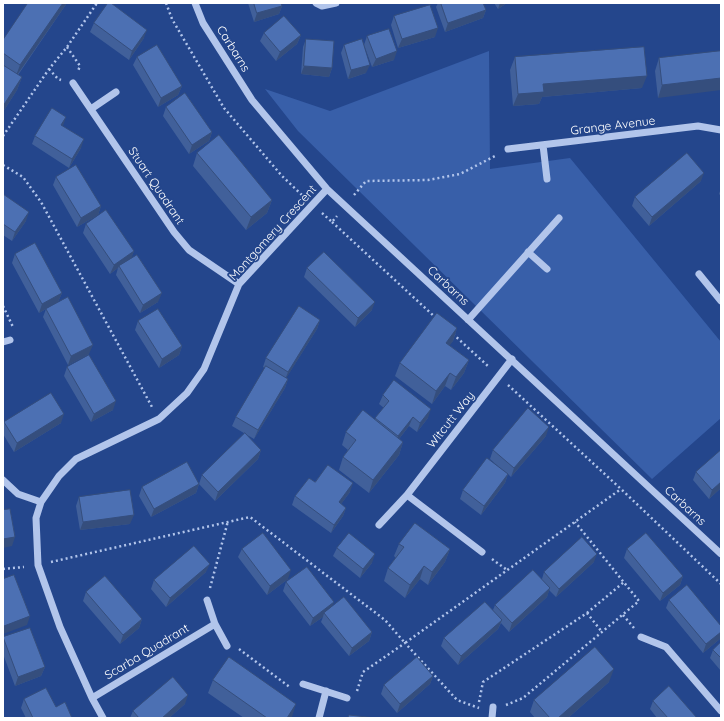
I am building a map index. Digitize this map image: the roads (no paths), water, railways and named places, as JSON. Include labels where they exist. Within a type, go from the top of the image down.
[{"type":"street","name":"Carbarns","points":[[195,3],[204,23],[252,100],[327,189],[720,551]]},
{"type":"street","points":[[316,3],[322,6],[336,3]]},
{"type":"street","name":"Stuart Quadrant","points":[[73,83],[174,232],[189,250],[239,284]]},
{"type":"street","points":[[91,108],[116,92]]},
{"type":"street","name":"Grange Avenue","points":[[508,149],[698,126],[721,130]]},
{"type":"street","points":[[543,145],[547,180]]},
{"type":"street","name":"Montgomery Crescent","points":[[103,718],[92,698],[60,627],[38,565],[36,518],[41,502],[59,476],[76,459],[158,420],[187,393],[204,369],[239,284],[313,206],[327,189]]},
{"type":"street","points":[[468,320],[559,218]]},
{"type":"street","points":[[528,252],[547,269]]},
{"type":"street","points":[[699,274],[721,301]]},
{"type":"street","name":"Witcutt Way","points":[[379,525],[407,495],[512,359]]},
{"type":"street","points":[[3,480],[18,494],[41,502]]},
{"type":"street","points":[[407,495],[482,552]]},
{"type":"street","points":[[207,600],[215,624],[227,646]]},
{"type":"street","name":"Scarba Quadrant","points":[[92,698],[215,624]]},
{"type":"street","points":[[641,638],[666,647],[721,711]]},
{"type":"street","points":[[303,684],[347,698]]},
{"type":"street","points":[[319,718],[326,691]]},
{"type":"street","points":[[492,718],[493,707]]}]
